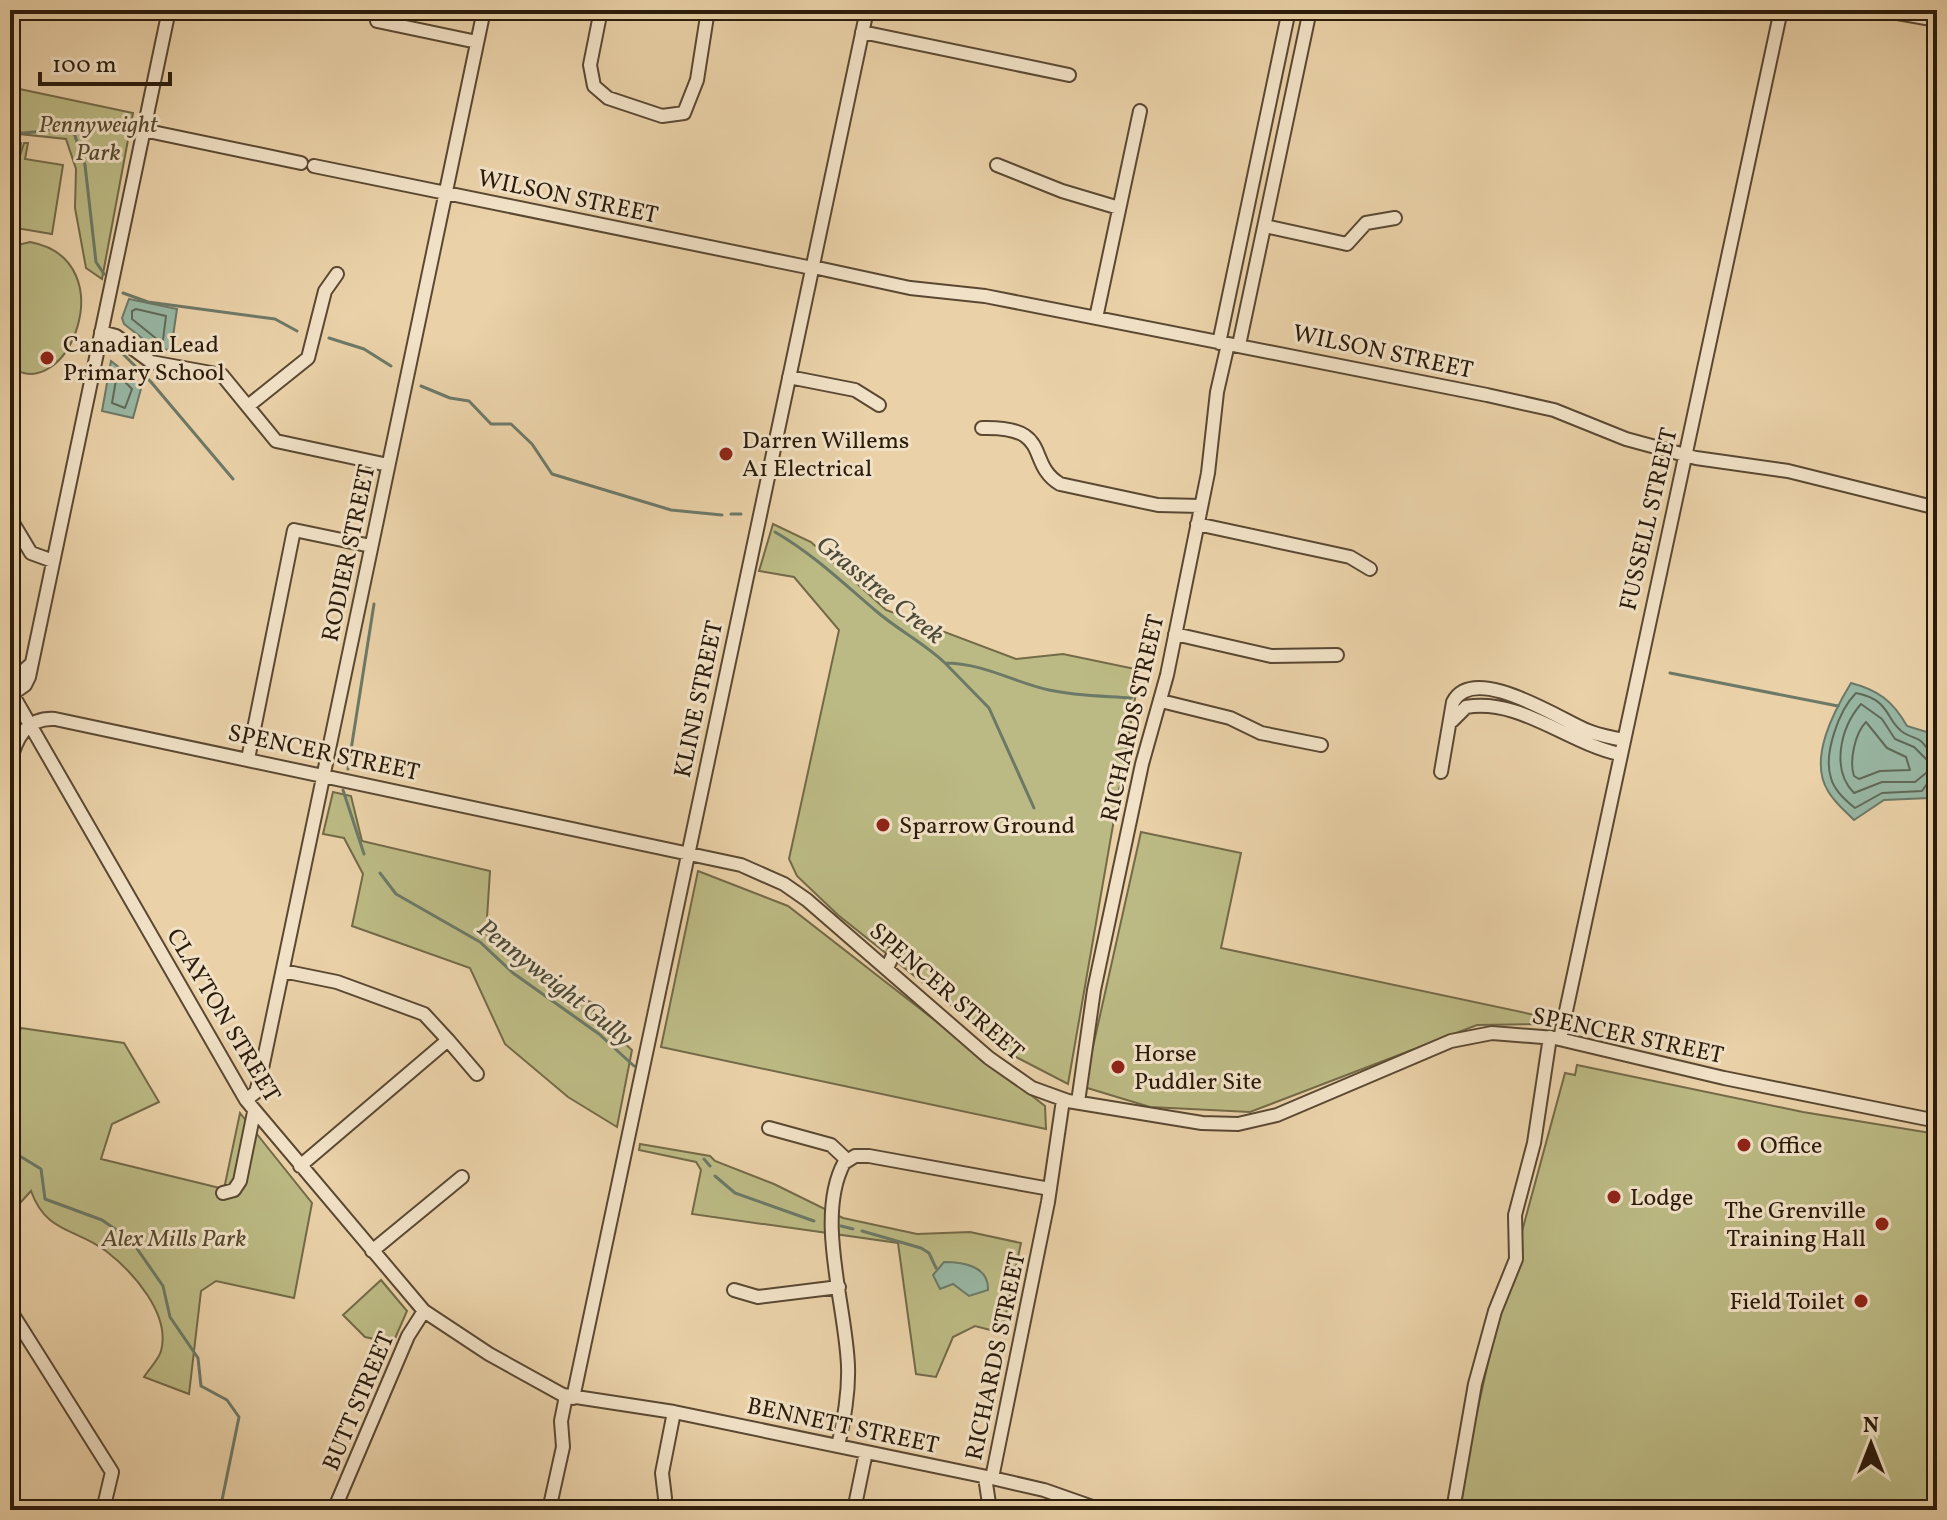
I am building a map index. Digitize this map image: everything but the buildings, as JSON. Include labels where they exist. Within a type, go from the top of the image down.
[{"type":"street","points":[[11,689],[27,682],[169,10]]},
{"type":"street","name":"RODIER STREET","points":[[246,1100],[259,1086],[484,10]]},
{"type":"street","points":[[601,10],[590,65],[594,86],[608,98],[670,118],[684,113],[692,99],[708,10]]},
{"type":"street","name":"KLINE STREET","points":[[549,1510],[563,1447],[561,1421],[570,1397],[689,851],[867,10]]},
{"type":"street","name":"RICHARDS STREET","points":[[1229,344],[1289,10]]},
{"type":"street","name":"RICHARDS STREET","points":[[1078,1102],[1100,962],[1142,764],[1161,701],[1211,456],[1217,392],[1265,226],[1310,10]]},
{"type":"street","name":"FUSSELL STREET","points":[[1453,1510],[1475,1384],[1495,1311],[1516,1259],[1515,1215],[1536,1134],[1623,740],[1781,10]]},
{"type":"street","points":[[1881,10],[1937,20]]},
{"type":"street","points":[[377,21],[477,42]]},
{"type":"street","points":[[862,32],[1069,75]]},
{"type":"street","points":[[1096,318],[1140,111]]},
{"type":"street","name":"WILSON STREET","points":[[143,130],[910,288],[985,296],[1546,408],[1626,439],[1685,455],[1788,471],[1937,508]]},
{"type":"street","points":[[997,165],[1062,191],[1119,208]]},
{"type":"street","points":[[1265,226],[1347,244],[1366,223],[1395,218]]},
{"type":"street","points":[[248,406],[308,358],[323,295],[337,274]]},
{"type":"street","points":[[101,332],[116,336],[151,362],[222,375],[276,441],[388,465]]},
{"type":"street","points":[[789,377],[855,390],[879,405]]},
{"type":"street","points":[[982,428],[1004,428],[1031,440],[1050,475],[1060,484],[1158,505],[1201,506]]},
{"type":"street","points":[[10,518],[30,552],[53,561]]},
{"type":"street","points":[[1197,524],[1350,557],[1370,569]]},
{"type":"street","points":[[248,759],[294,530],[371,546]]},
{"type":"street","points":[[1175,634],[1271,656],[1337,655]]},
{"type":"street","name":"CLAYTON STREET","points":[[11,689],[254,1112],[424,1311],[489,1354],[570,1397]]},
{"type":"street","points":[[1441,772],[1453,702],[1458,694],[1495,691],[1527,699],[1588,731],[1623,740]]},
{"type":"street","points":[[1161,701],[1230,718],[1261,733],[1321,745]]},
{"type":"street","points":[[1451,724],[1455,713],[1463,708],[1497,706],[1521,712],[1585,746],[1619,754]]},
{"type":"street","name":"SPENCER STREET","points":[[30,726],[55,719],[689,851],[748,867],[784,884],[1004,1070],[1032,1088],[1063,1100],[1202,1123],[1246,1123],[1277,1115],[1456,1039],[1492,1033],[1555,1038],[1693,1072],[1937,1121]]},
{"type":"street","points":[[10,764],[17,737],[30,726]]},
{"type":"street","points":[[887,968],[895,951]]},
{"type":"street","points":[[283,971],[341,983],[424,1014],[477,1074]]},
{"type":"street","points":[[300,1166],[448,1040]]},
{"type":"street","name":"RICHARDS STREET","points":[[990,1510],[988,1478],[1050,1189],[1063,1100]]},
{"type":"street","points":[[223,1193],[234,1190],[240,1181],[254,1112]]},
{"type":"street","points":[[769,1128],[833,1146],[847,1160]]},
{"type":"street","points":[[838,1446],[847,1401],[848,1364],[832,1213],[840,1172],[847,1160],[869,1156],[1050,1189]]},
{"type":"street","points":[[372,1251],[462,1177]]},
{"type":"street","points":[[734,1290],[758,1297],[839,1287]]},
{"type":"street","points":[[10,1310],[112,1472],[103,1510]]},
{"type":"street","name":"BUTT STREET","points":[[334,1510],[408,1336],[424,1311]]},
{"type":"street","name":"BENNETT STREET","points":[[570,1397],[674,1412],[838,1446],[1044,1490],[1101,1510]]},
{"type":"street","points":[[665,1498],[662,1473],[674,1412]]},
{"type":"street","points":[[854,1510],[866,1452]]},
{"type":"green space","name":"Pennyweight Park","points":[[10,87],[133,113],[102,279],[86,268],[75,208],[76,169],[66,139],[10,133]]},
{"type":"green space","points":[[18,142],[21,143],[19,159],[24,143],[28,143],[25,159],[63,165],[52,234],[10,227],[10,179]]},
{"type":"green space","points":[[30,242],[59,254],[76,275],[81,300],[77,327],[67,350],[50,367],[31,374],[10,366],[10,247]]},
{"type":"green space","points":[[773,524],[811,542],[886,610],[1016,659],[1063,654],[1140,670],[1068,1084],[1016,1057],[838,915],[797,876],[789,859],[839,630],[794,577],[759,571]]},
{"type":"green space","points":[[333,792],[351,796],[362,841],[490,871],[486,934],[584,1000],[595,1003],[593,1015],[632,1050],[617,1127],[568,1097],[505,1044],[470,968],[352,926],[363,874],[344,838],[323,834]]},
{"type":"green space","points":[[1141,832],[1241,853],[1221,948],[1549,1018],[1547,1024],[1477,1025],[1250,1112],[1150,1107],[1084,1087]]},
{"type":"green space","points":[[698,871],[788,906],[1045,1106],[1046,1129],[661,1047]]},
{"type":"green space","name":"Alex Mills Park","points":[[21,1028],[124,1043],[159,1102],[112,1124],[101,1159],[224,1189],[240,1113],[312,1203],[294,1298],[216,1281],[201,1291],[189,1394],[144,1377],[161,1351],[163,1337],[155,1309],[127,1270],[106,1251],[53,1222],[37,1205],[31,1191],[10,1214],[10,1059]]},
{"type":"green space","points":[[1577,1065],[1803,1112],[1937,1134],[1937,1510],[1455,1510],[1496,1327],[1565,1073],[1575,1075]]},
{"type":"green space","points":[[640,1144],[710,1156],[715,1161],[774,1184],[843,1218],[917,1234],[970,1232],[1021,1243],[1002,1333],[975,1326],[953,1337],[936,1377],[916,1374],[898,1243],[692,1214],[701,1170],[696,1162],[639,1150]]},
{"type":"green space","points":[[381,1280],[407,1311],[393,1343],[365,1337],[343,1315]]},
{"type":"water","points":[[129,299],[177,309],[171,350],[156,349],[124,324],[122,318]]},
{"type":"water","points":[[111,361],[142,385],[133,418],[102,411]]},
{"type":"water","points":[[1851,683],[1884,698],[1907,726],[1927,732],[1936,765],[1929,798],[1884,800],[1854,820],[1830,795],[1823,778],[1822,750],[1837,707]]},
{"type":"water","points":[[944,1262],[974,1267],[984,1276],[988,1290],[969,1296],[953,1284],[940,1289],[933,1275]]},
{"type":"waterway","name":"Pennyweight Gully","points":[[10,132],[59,129],[74,133],[85,165],[96,262],[104,274]]},
{"type":"waterway","name":"Grasstree Creek","points":[[123,293],[148,302],[275,319],[297,331]]},
{"type":"waterway","name":"Grasstree Creek","points":[[329,338],[364,349],[391,366]]},
{"type":"waterway","name":"Pennyweight Gully","points":[[117,348],[151,382],[233,479]]},
{"type":"waterway","name":"Grasstree Creek","points":[[421,386],[450,398],[469,401],[491,424],[511,424],[532,444],[552,474],[671,510],[722,515]]},
{"type":"waterway","name":"Grasstree Creek","points":[[731,514],[741,514]]},
{"type":"waterway","name":"Grasstree Creek","points":[[775,532],[815,559],[884,618],[945,663],[972,666],[1036,687],[1080,695],[1131,698],[1148,681]]},
{"type":"waterway","name":"Pennyweight Gully","points":[[348,769],[374,604]]},
{"type":"waterway","points":[[945,663],[989,708],[1034,808]]},
{"type":"waterway","points":[[1670,673],[1838,706]]},
{"type":"waterway","name":"Pennyweight Gully","points":[[343,790],[364,854]]},
{"type":"waterway","name":"Pennyweight Gully","points":[[380,873],[396,894],[480,942],[513,973],[599,1034],[634,1066]]},
{"type":"waterway","points":[[10,1150],[41,1169],[45,1199],[102,1220],[131,1240],[163,1286],[170,1317],[198,1358],[201,1386],[227,1400],[239,1417],[220,1510]]},
{"type":"waterway","name":"Pennyweight Gully","points":[[704,1159],[710,1166]]},
{"type":"waterway","name":"Pennyweight Gully","points":[[715,1176],[735,1193],[814,1221]]},
{"type":"waterway","name":"Pennyweight Gully","points":[[841,1226],[853,1229]]},
{"type":"waterway","name":"Pennyweight Gully","points":[[862,1231],[921,1248],[929,1253],[936,1268]]},
{"type":"place","name":"Canadian Lead Primary School","points":[[47,358]]},
{"type":"place","name":"Darren Willems A1 Electrical","points":[[726,454]]},
{"type":"place","name":"Sparrow Ground","points":[[883,825]]},
{"type":"place","name":"Horse Puddler Site","points":[[1118,1067]]},
{"type":"place","name":"Office","points":[[1744,1145]]},
{"type":"place","name":"Lodge","points":[[1614,1197]]},
{"type":"place","name":"The Grenville Training Hall","points":[[1882,1224]]},
{"type":"place","name":"Field Toilet","points":[[1861,1301]]}]
